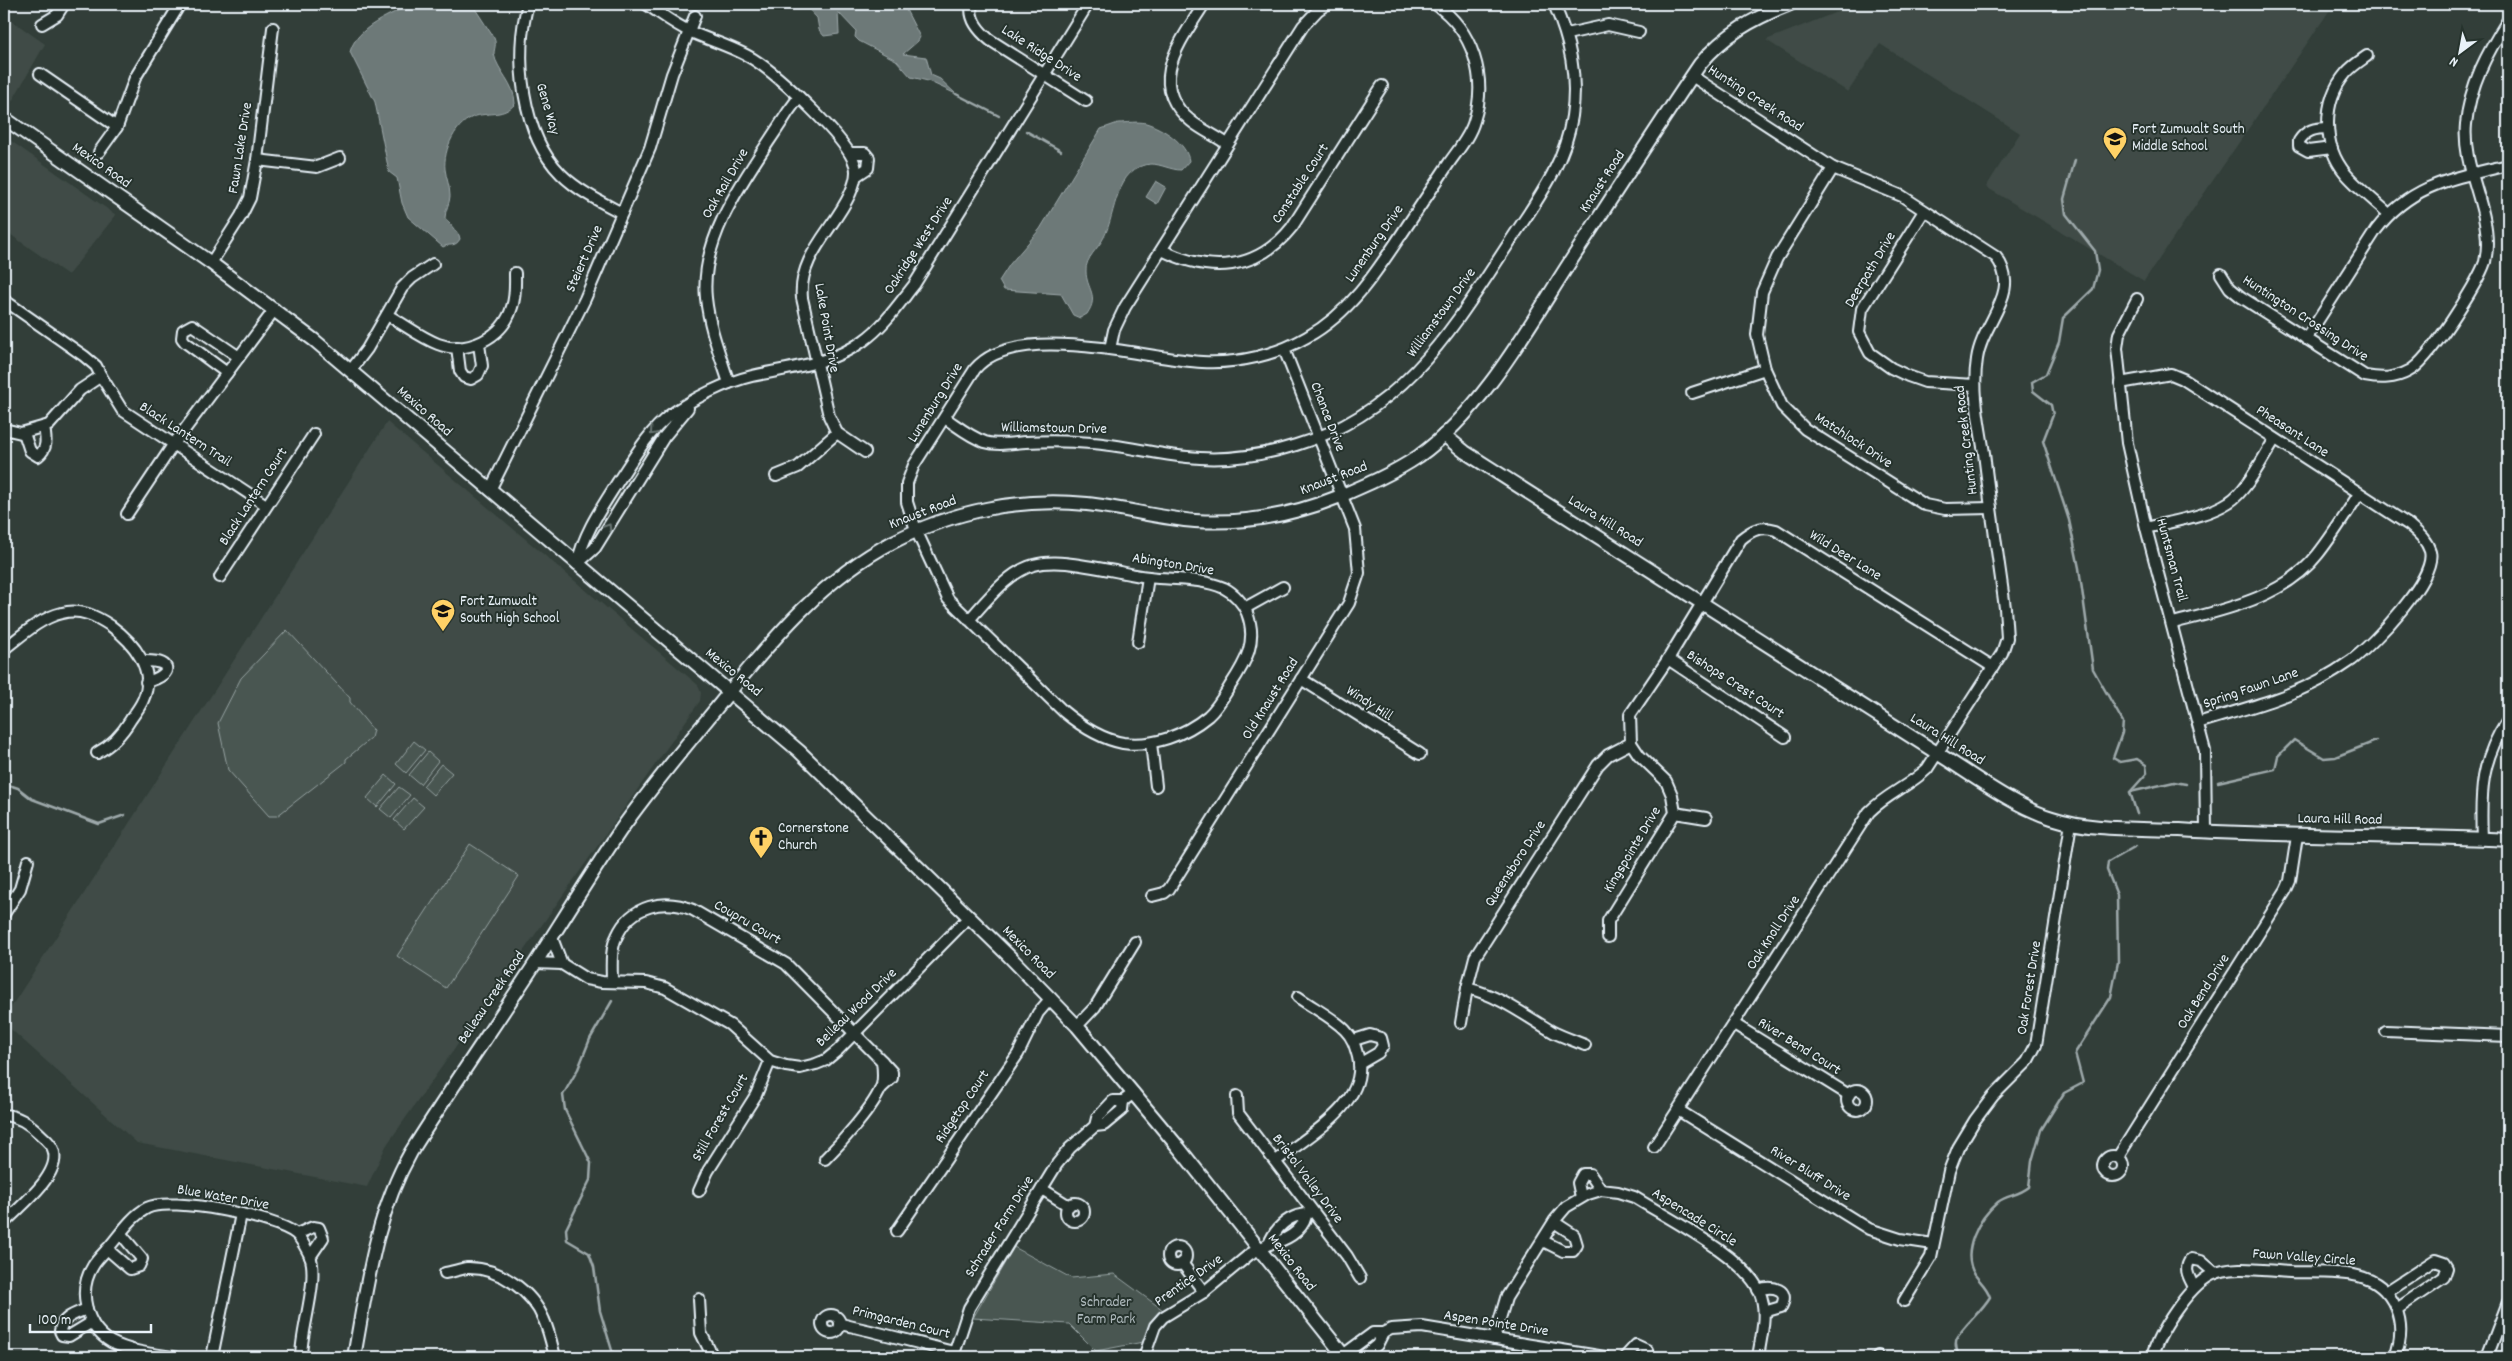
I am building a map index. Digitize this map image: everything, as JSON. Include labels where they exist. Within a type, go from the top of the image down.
[{"type":"main road","name":"Knaust Road","points":[[730,692],[782,629],[817,594],[861,561],[916,530],[979,510],[1025,503],[1083,503],[1177,519],[1217,522],[1287,513],[1341,496],[1394,472],[1422,454],[1444,435],[1494,377],[1692,76],[1724,38],[1767,8],[1790,4]]},
{"type":"main road","name":"Mexico Road","points":[[4,118],[211,262],[275,309],[351,370],[817,768],[1077,1026],[1264,1247],[1344,1356]]},
{"type":"main road","name":"Laura Hill Road","points":[[1444,435],[1465,452],[1937,753],[2016,802],[2048,816],[2072,823],[2206,832],[2297,836],[2508,840]]},
{"type":"main road","name":"Belleau Creek Road","points":[[354,1357],[378,1226],[398,1177],[430,1122],[552,938],[620,831],[730,692]]},
{"type":"street","points":[[42,24],[57,16],[64,4]]},
{"type":"street","points":[[99,152],[117,127],[135,78],[180,4]]},
{"type":"street","name":"Gene Way","points":[[528,4],[522,30],[521,63],[535,132],[551,163],[562,174],[596,200],[622,213]]},
{"type":"street","name":"Lake Point Drive","points":[[646,4],[689,32],[752,58],[799,97],[850,153],[855,162],[856,176],[849,197],[805,267],[801,282],[802,298],[826,406],[837,433]]},
{"type":"street","name":"Lake Ridge Drive","points":[[972,4],[973,19],[983,34],[1086,101]]},
{"type":"street","name":"Oakridge West Drive","points":[[577,564],[582,543],[590,526],[644,442],[672,414],[729,383],[751,376],[817,364],[862,342],[891,316],[914,285],[1088,4]]},
{"type":"street","points":[[1204,4],[1171,60],[1170,83],[1174,98],[1181,111],[1192,122],[1227,144]]},
{"type":"street","points":[[1110,349],[1114,330],[1125,307],[1227,144],[1303,26],[1326,4]]},
{"type":"street","name":"Lunenburg Drive","points":[[916,530],[907,502],[907,483],[914,465],[975,368],[987,357],[1001,350],[1019,346],[1065,345],[1110,349],[1203,363],[1230,362],[1284,349],[1309,336],[1351,304],[1372,279],[1460,147],[1474,122],[1479,100],[1480,79],[1476,57],[1466,37],[1453,19],[1435,4]]},
{"type":"street","name":"Williamstown Drive","points":[[945,418],[976,438],[992,443],[1070,442],[1115,445],[1189,458],[1250,456],[1297,445],[1319,437],[1376,406],[1402,385],[1431,357],[1456,323],[1541,194],[1560,161],[1572,118],[1574,84],[1567,34],[1554,4]]},
{"type":"street","name":"Steiert Drive","points":[[490,490],[585,298],[622,213],[650,148],[672,74],[695,16]]},
{"type":"street","name":"Huntington Crossing Drive","points":[[2221,274],[2230,288],[2241,297],[2365,376],[2381,379],[2395,377],[2421,363],[2467,294],[2484,262],[2487,228],[2472,174],[2466,127],[2468,104],[2482,63],[2508,20]]},
{"type":"street","points":[[1567,34],[1608,25],[1640,32]]},
{"type":"street","name":"Fawn Lake Drive","points":[[211,262],[250,198],[257,160],[273,28]]},
{"type":"street","points":[[2367,56],[2346,72],[2338,83],[2332,98],[2328,128],[2332,148],[2346,174],[2388,214]]},
{"type":"street","points":[[40,74],[117,127]]},
{"type":"street","name":"Hunting Creek Road","points":[[1692,76],[1833,168],[1902,196],[1996,257],[2006,274],[2006,284],[2001,301],[1980,344],[1974,385],[2005,608],[2006,636],[2002,654],[1937,753]]},
{"type":"street","name":"Constable Court","points":[[1162,250],[1191,263],[1214,266],[1245,262],[1265,252],[1280,241],[1292,227],[1382,86]]},
{"type":"street","name":"Oak Rail Drive","points":[[729,383],[709,320],[705,276],[708,255],[722,218],[799,97]]},
{"type":"street","points":[[2328,128],[2318,128],[2304,134],[2299,141],[2299,146],[2308,152],[2332,148]]},
{"type":"street","name":"Lake Point Drive","points":[[850,153],[865,154],[869,158],[870,165],[868,168],[856,176]]},
{"type":"street","points":[[257,160],[317,167],[340,158]]},
{"type":"street","points":[[2306,339],[2388,214],[2406,199],[2424,188],[2508,165]]},
{"type":"street","name":"Matchlock Drive","points":[[1833,168],[1777,258],[1762,292],[1757,335],[1765,370],[1782,406],[1805,429],[1897,488],[1935,508],[1991,508]]},
{"type":"street","name":"Deerpath Drive","points":[[1924,211],[1862,309],[1859,332],[1870,353],[1908,376],[1925,382],[1974,385]]},
{"type":"street","points":[[351,370],[367,349],[402,288],[412,278],[433,264]]},
{"type":"street","points":[[387,315],[438,344],[457,348],[479,344],[500,328],[512,309],[515,273]]},
{"type":"street","name":"Huntsman Trail","points":[[2137,299],[2119,334],[2117,348],[2120,383],[2128,443],[2146,528],[2198,723],[2206,767],[2206,832]]},
{"type":"street","name":"Black Lantern Trail","points":[[4,300],[96,366],[122,410],[266,505]]},
{"type":"street","points":[[127,514],[173,445],[275,309]]},
{"type":"street","points":[[227,373],[185,342],[182,338],[184,330],[192,325],[239,357]]},
{"type":"street","points":[[457,348],[460,371],[464,377],[470,379],[478,375],[482,366],[479,344]]},
{"type":"street","name":"Chance Drive","points":[[1284,349],[1341,496]]},
{"type":"street","points":[[1692,393],[1765,370]]},
{"type":"street","name":"Pheasant Lane","points":[[2120,383],[2171,374],[2183,379],[2409,525],[2424,538],[2430,552]]},
{"type":"street","points":[[4,429],[24,433],[49,425],[80,390],[101,376]]},
{"type":"street","name":"Oakridge West Drive","points":[[577,564],[595,548],[664,437],[692,403]]},
{"type":"street","points":[[24,433],[30,451],[38,456],[45,449],[44,427]]},
{"type":"street","points":[[776,476],[798,467],[837,433],[865,452]]},
{"type":"street","name":"Black Lantern Court","points":[[220,577],[314,434]]},
{"type":"street","points":[[2146,528],[2210,511],[2229,502],[2242,488],[2275,439]]},
{"type":"street","points":[[2173,624],[2231,608],[2272,591],[2300,572],[2318,555],[2359,494]]},
{"type":"street","name":"Old Knaust Road","points":[[1152,896],[1164,893],[1169,889],[1348,603],[1359,573],[1355,529],[1341,496]]},
{"type":"street","name":"Wild Deer Lane","points":[[1702,603],[1741,539],[1755,529],[1764,527],[1776,530],[1993,667]]},
{"type":"street","name":"Abington Drive","points":[[916,530],[948,599],[969,620],[1081,725],[1102,736],[1123,743],[1151,743],[1184,732],[1209,715],[1219,704],[1243,666],[1250,652],[1253,639],[1252,624],[1245,608],[1236,597],[1225,589],[1207,583],[1148,577],[1059,561],[1024,568],[998,586],[969,620]]},
{"type":"street","name":"Spring Fawn Lane","points":[[2198,723],[2288,695],[2320,680],[2353,659],[2389,624],[2416,588],[2427,571],[2430,552]]},
{"type":"street","points":[[1138,642],[1148,577]]},
{"type":"street","points":[[1245,608],[1283,587]]},
{"type":"street","points":[[1632,743],[1630,715],[1668,659],[1702,603]]},
{"type":"street","points":[[4,649],[50,616],[76,611],[96,617],[113,628],[140,653],[146,682],[144,698],[128,725],[111,746],[97,753]]},
{"type":"street","name":"Bishops Crest Court","points":[[1668,659],[1785,737]]},
{"type":"street","points":[[143,661],[159,660],[165,665],[166,670],[165,674],[159,678],[146,682]]},
{"type":"street","name":"Windy Hill","points":[[1302,678],[1420,754]]},
{"type":"street","points":[[2482,839],[2487,760],[2496,737],[2508,720]]},
{"type":"street","points":[[1151,743],[1156,786]]},
{"type":"street","name":"Kingspointe Drive","points":[[1608,937],[1608,921],[1676,814],[1672,795],[1666,781],[1640,755],[1632,743]]},
{"type":"street","name":"Queensboro Drive","points":[[1462,1024],[1467,988],[1476,957],[1598,765],[1608,755],[1632,743]]},
{"type":"street","name":"Oak Knoll Drive","points":[[1654,1147],[1869,812],[1886,797],[1916,780],[1937,753]]},
{"type":"street","points":[[1676,814],[1706,818]]},
{"type":"street","name":"Oak Forest Drive","points":[[1904,1301],[1926,1266],[1933,1244],[1949,1171],[1958,1148],[1974,1120],[1993,1096],[2027,1062],[2036,1045],[2072,823]]},
{"type":"street","name":"Oak Bend Drive","points":[[2118,1157],[2286,890],[2290,881],[2297,836]]},
{"type":"street","points":[[4,914],[20,889],[28,862]]},
{"type":"street","name":"Coupru Court","points":[[612,982],[616,937],[631,918],[654,904],[682,905],[781,960],[882,1061],[883,1079],[880,1088],[842,1142],[825,1159]]},
{"type":"street","name":"Belleau Wood Drive","points":[[535,963],[562,964],[586,978],[612,982],[646,983],[664,988],[730,1026],[770,1061],[800,1068],[826,1060],[969,917]]},
{"type":"street","points":[[552,938],[562,964]]},
{"type":"street","points":[[1077,1026],[1095,1007],[1135,942]]},
{"type":"street","points":[[1467,988],[1485,992],[1502,1000],[1554,1033],[1585,1045]]},
{"type":"street","points":[[1276,1161],[1344,1107],[1357,1088],[1360,1076],[1354,1040],[1344,1029],[1298,997]]},
{"type":"street","name":"Ridgetop Court","points":[[897,1230],[1018,1054],[1038,1013],[1050,998]]},
{"type":"street","name":"River Bend Court","points":[[1734,1024],[1849,1095]]},
{"type":"street","points":[[2386,1031],[2508,1036]]},
{"type":"street","points":[[1354,1040],[1370,1035],[1380,1038],[1382,1041],[1383,1046],[1378,1053],[1359,1064]]},
{"type":"street","name":"Still Forest Court","points":[[699,1191],[708,1171],[756,1095],[770,1061]]},
{"type":"street","name":"Schrader Farm Drive","points":[[953,1355],[969,1308],[1057,1164],[1070,1148],[1095,1126],[1097,1118],[1113,1102],[1123,1101],[1134,1093]]},
{"type":"street","name":"Bristol Valley Drive","points":[[1237,1096],[1238,1113],[1276,1161],[1309,1213],[1347,1256],[1360,1278]]},
{"type":"street","name":"River Bluff Drive","points":[[1678,1110],[1869,1229],[1900,1239],[1933,1244]]},
{"type":"street","points":[[4,1115],[14,1116],[27,1123],[53,1147],[54,1169],[46,1180],[4,1223]]},
{"type":"street","points":[[1494,1339],[1506,1298],[1554,1222],[1566,1207],[1581,1197],[1601,1190],[1590,1174],[1583,1174],[1578,1183],[1581,1197]]},
{"type":"street","points":[[1042,1188],[1068,1206]]},
{"type":"street","name":"Aspencade Circle","points":[[1601,1190],[1618,1192],[1634,1198],[1722,1252],[1744,1270],[1758,1290],[1764,1312],[1758,1357]]},
{"type":"street","name":"Blue Water Drive","points":[[174,1357],[124,1348],[100,1334],[92,1322],[87,1309],[85,1292],[93,1266],[138,1214],[148,1208],[161,1204],[174,1203],[241,1214],[270,1221],[298,1234]]},
{"type":"street","name":"Prentice Drive","points":[[1144,1357],[1155,1326],[1162,1317],[1204,1292],[1264,1247],[1274,1233],[1294,1216],[1309,1213]]},
{"type":"street","points":[[212,1357],[241,1214]]},
{"type":"street","points":[[1542,1241],[1568,1251],[1573,1251],[1577,1245],[1574,1235],[1554,1222]]},
{"type":"street","points":[[301,1357],[302,1334],[312,1281],[310,1257],[298,1234],[313,1227],[319,1228],[324,1238],[310,1257]]},
{"type":"street","points":[[107,1249],[130,1268],[138,1266],[142,1259],[121,1234]]},
{"type":"street","points":[[2194,1287],[2187,1272],[2187,1264],[2191,1259],[2201,1260],[2216,1273]]},
{"type":"street","points":[[2386,1292],[2435,1260],[2444,1263],[2447,1268],[2444,1277],[2397,1309]]},
{"type":"street","points":[[1182,1263],[1204,1292]]},
{"type":"street","points":[[444,1273],[466,1268],[486,1269],[504,1277],[521,1289],[544,1319],[554,1357]]},
{"type":"street","name":"Fawn Valley Circle","points":[[2152,1357],[2159,1340],[2194,1287],[2216,1273],[2237,1269],[2357,1276],[2376,1284],[2386,1292],[2397,1309],[2401,1331],[2395,1357]]},
{"type":"street","points":[[1758,1290],[1773,1287],[1780,1289],[1784,1294],[1784,1301],[1781,1307],[1764,1312]]},
{"type":"street","points":[[699,1299],[701,1333],[713,1357]]},
{"type":"street","points":[[2487,1357],[2508,1302]]},
{"type":"street","points":[[87,1309],[62,1322],[60,1331],[62,1335],[69,1336],[92,1322]]},
{"type":"street","name":"Primgarden Court","points":[[840,1324],[886,1333],[953,1355]]},
{"type":"street","name":"Aspen Pointe Drive","points":[[1344,1356],[1373,1333],[1383,1333],[1391,1329],[1422,1327],[1605,1357]]},
{"type":"street","points":[[1362,1357],[1377,1345],[1383,1333]]},
{"type":"street","points":[[1625,1357],[1636,1345],[1647,1350],[1647,1357]]},
{"type":"shaded area","points":[[412,4],[472,4],[494,38],[494,54],[512,90],[515,104],[506,111],[469,119],[462,124],[452,137],[445,161],[450,196],[445,218],[459,235],[460,239],[454,244],[443,247],[408,217],[402,203],[397,178],[389,172],[375,102],[350,52],[359,35],[367,28]]},
{"type":"shaded area","points":[[804,4],[903,4],[920,37],[903,54],[926,57],[931,75],[940,79],[956,94],[928,81],[911,77],[896,60],[859,41],[855,37],[856,31],[838,12],[839,34],[824,36],[819,30],[817,18]]},
{"type":"shaded area","name":"Fort Zumwalt South Middle School","points":[[1857,4],[2334,4],[2144,281],[1986,187],[2020,133],[1880,44],[1848,92],[1766,40]]},
{"type":"shaded area","points":[[4,15],[45,44],[10,105],[4,101]]},
{"type":"shaded area","points":[[1143,122],[1152,125],[1179,142],[1184,148],[1189,161],[1181,170],[1155,164],[1139,167],[1130,173],[1123,182],[1104,237],[1086,266],[1092,297],[1091,307],[1087,314],[1080,318],[1073,315],[1061,294],[1004,290],[999,281],[1010,264],[1040,229],[1101,129],[1118,123]]},
{"type":"shaded area","points":[[4,136],[116,215],[68,275],[4,230]]},
{"type":"shaded area","points":[[1156,181],[1166,187],[1157,204],[1146,197]]},
{"type":"shaded area","points":[[387,422],[698,685],[701,693],[700,701],[386,1146],[367,1187],[137,1143],[4,1023],[4,1018]]},
{"type":"green space","points":[[287,630],[350,698],[350,702],[373,730],[371,738],[346,759],[346,762],[277,816],[269,816],[228,770],[218,723],[241,678]]},
{"type":"green space","points":[[414,741],[425,750],[406,773],[396,764]]},
{"type":"green space","points":[[428,752],[438,761],[420,784],[409,775]]},
{"type":"green space","points":[[441,764],[452,773],[433,795],[423,786]]},
{"type":"green space","points":[[386,775],[396,784],[377,807],[367,798]]},
{"type":"green space","points":[[399,787],[410,795],[391,818],[380,809]]},
{"type":"green space","points":[[413,798],[424,807],[404,829],[394,820]]},
{"type":"green space","points":[[470,844],[519,876],[446,988],[397,956]]},
{"type":"green space","name":"Schrader Farm Park","points":[[1014,1247],[1071,1278],[1114,1274],[1163,1310],[1143,1342],[1096,1351],[1069,1324],[973,1318]]},
{"type":"waterway","points":[[956,94],[999,116]]},
{"type":"waterway","points":[[1026,131],[1061,151]]},
{"type":"waterway","points":[[2075,160],[2064,199],[2066,214],[2095,251],[2098,270],[2093,289],[2063,318],[2059,342],[2046,374],[2032,382],[2033,391],[2051,405],[2053,415],[2043,441],[2069,520],[2079,568],[2093,669],[2123,722],[2122,733],[2113,758],[2120,762],[2137,759],[2146,765],[2147,773],[2130,792],[2137,814]]},
{"type":"waterway","points":[[2218,782],[2275,769],[2278,756],[2294,740],[2324,758],[2335,757],[2376,741]]},
{"type":"waterway","points":[[2130,792],[2174,782],[2186,784]]},
{"type":"waterway","points":[[4,789],[12,786],[18,788],[32,799],[99,824],[125,815]]},
{"type":"waterway","points":[[1959,1357],[1956,1345],[1957,1338],[1990,1297],[1971,1266],[1971,1246],[1978,1226],[1998,1202],[2029,1187],[2032,1161],[2041,1130],[2064,1093],[2083,1083],[2075,1053],[2111,997],[2118,962],[2117,895],[2107,870],[2108,862],[2136,846]]},
{"type":"waterway","points":[[612,1001],[590,1039],[578,1069],[563,1095],[565,1110],[591,1163],[590,1180],[566,1229],[567,1240],[589,1253],[594,1267],[600,1311],[614,1357]]},
{"type":"place","name":"Fort Zumwalt South Middle School","points":[[2115,160]]},
{"type":"place","name":"Fort Zumwalt South High School","points":[[443,632]]},
{"type":"place","name":"Cornerstone Church","points":[[761,859]]}]
